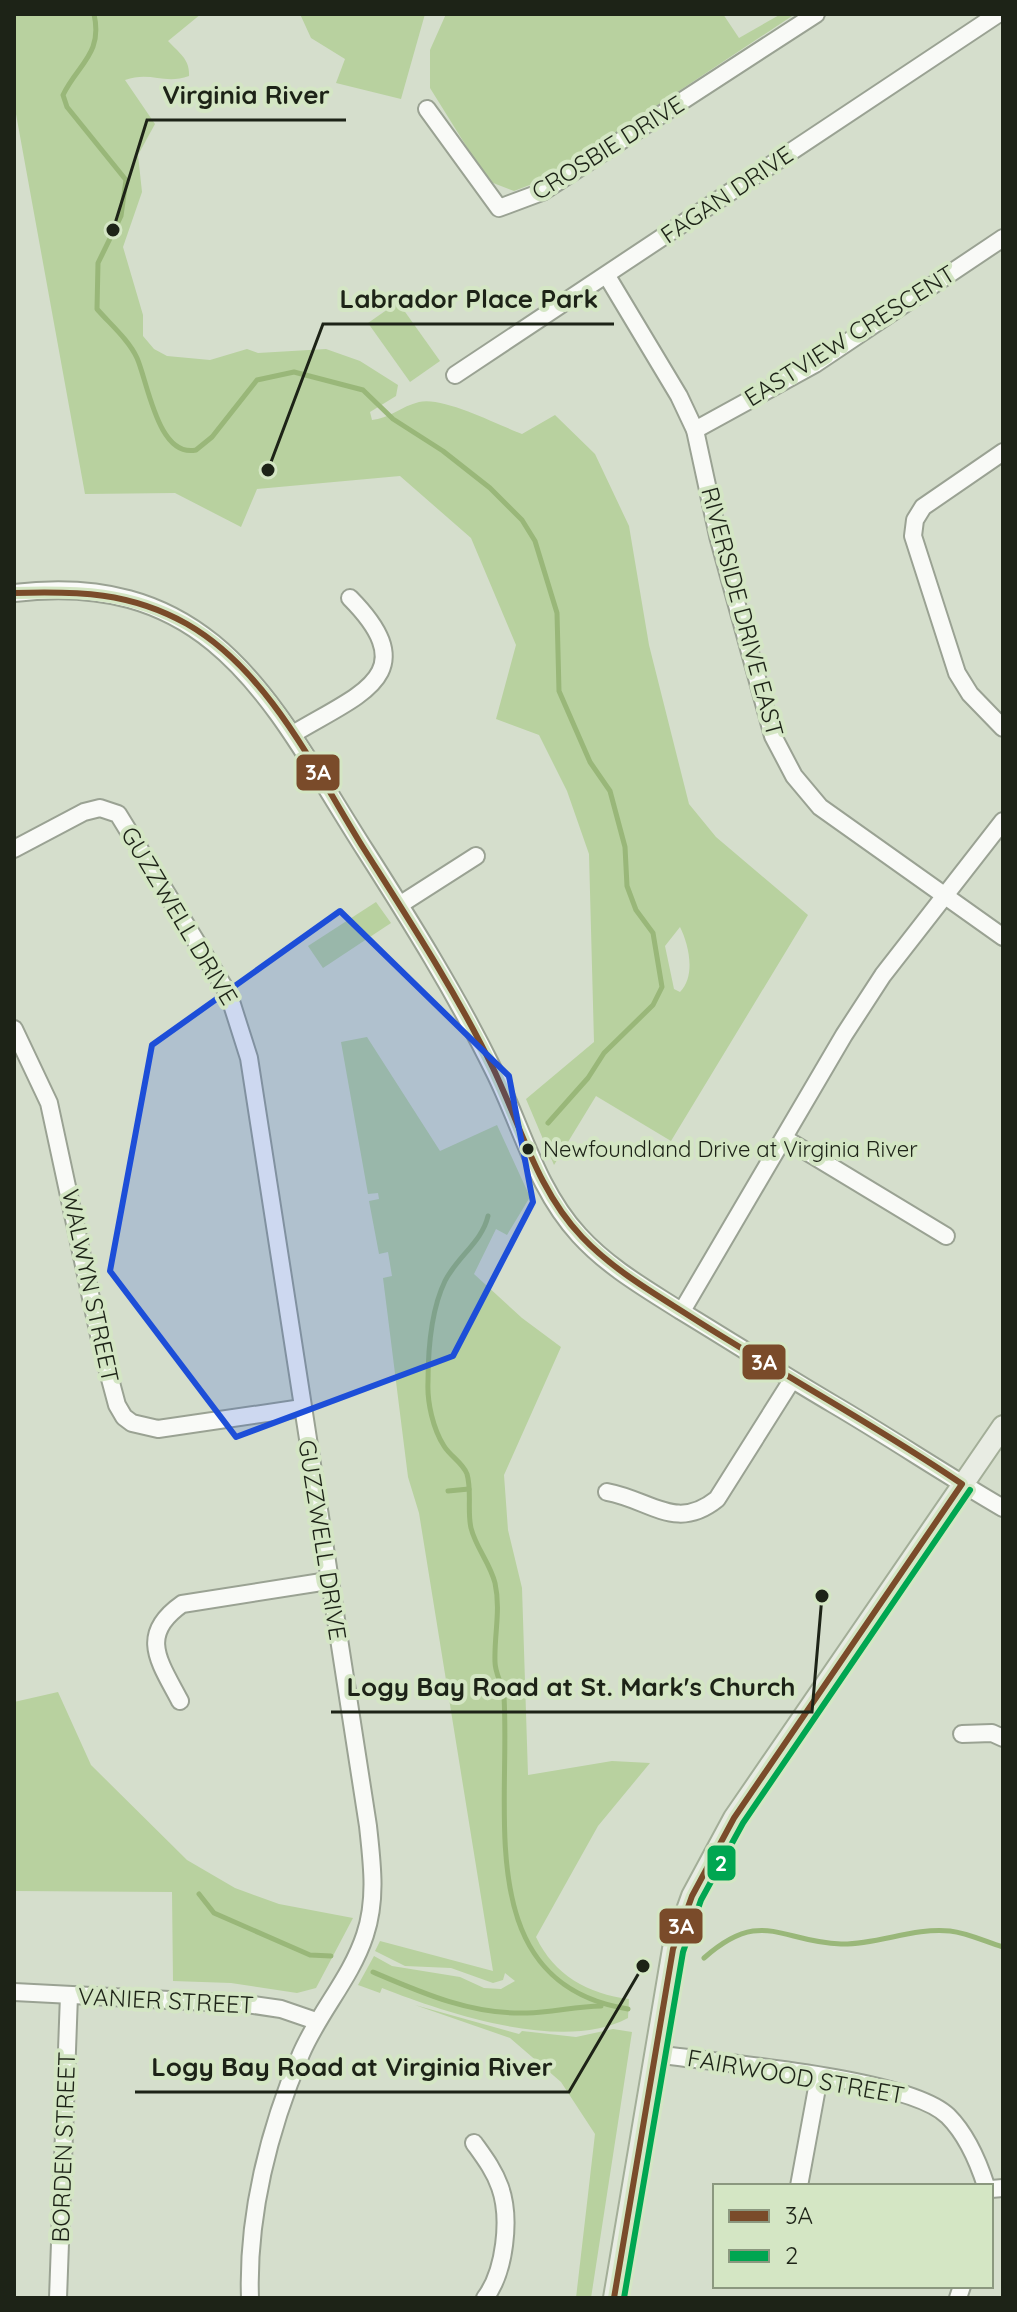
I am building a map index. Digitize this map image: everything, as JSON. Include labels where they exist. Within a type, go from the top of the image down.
[{"type":"main road","points":[[614,2298],[673,1949],[692,1896],[734,1818],[1003,1426]]},
{"type":"street","name":"CROSBIE DRIVE","points":[[427,109],[499,208],[518,204],[542,192],[816,14]]},
{"type":"street","name":"FAGAN DRIVE","points":[[455,375],[998,14]]},
{"type":"street","name":"EASTVIEW CRESCENT","points":[[695,430],[815,364],[1003,238]]},
{"type":"street","name":"RIVERSIDE DRIVE EAST","points":[[607,276],[679,396],[695,430],[739,616],[773,736],[785,762],[820,807],[1003,937]]},
{"type":"street","points":[[1003,452],[923,507],[915,520],[913,536],[957,673],[970,694],[1003,728]]},
{"type":"street","points":[[14,591],[72,589],[113,594],[140,602],[185,624],[244,669],[293,734],[401,904],[468,1020],[506,1095],[541,1182],[560,1211],[608,1262],[792,1380],[1003,1508]]},
{"type":"street","points":[[293,734],[358,694],[379,676],[386,654],[375,623],[350,598]]},
{"type":"street","name":"GUZZWELL DRIVE","points":[[14,849],[69,818],[100,808],[118,814],[219,976],[237,1013],[249,1058],[368,1826],[374,1891],[363,1941],[316,2021],[272,2133],[256,2218],[250,2298]]},
{"type":"street","points":[[682,1311],[883,975],[1003,821]]},
{"type":"street","points":[[401,904],[476,856]]},
{"type":"street","name":"WALWYN STREET","points":[[14,1029],[49,1103],[104,1361],[117,1405],[124,1417],[132,1423],[158,1429],[302,1408]]},
{"type":"street","points":[[784,1138],[946,1236]]},
{"type":"street","points":[[607,1492],[635,1497],[681,1516],[699,1513],[717,1499],[792,1380]]},
{"type":"street","points":[[180,1701],[159,1660],[155,1636],[163,1617],[182,1604],[328,1581]]},
{"type":"street","points":[[962,1734],[992,1733],[1003,1738]]},
{"type":"street","name":"VANIER STREET","points":[[14,1992],[247,2004],[281,2009],[316,2021]]},
{"type":"street","name":"BORDEN STREET","points":[[58,2298],[69,1995]]},
{"type":"street","name":"FAIRWOOD STREET","points":[[655,2054],[819,2077],[905,2094],[946,2114],[968,2143],[987,2184]]},
{"type":"street","points":[[799,2184],[819,2077]]},
{"type":"street","points":[[474,2143],[490,2165],[501,2190],[503,2217],[501,2259],[495,2286],[485,2298]]},
{"type":"highlighted area","points":[[340,911],[509,1076],[533,1202],[453,1356],[236,1437],[110,1271],[152,1045]]},
{"type":"green space","points":[[14,14],[201,14],[168,41],[186,61],[189,76],[125,80],[155,124],[138,155],[142,192],[123,247],[143,315],[143,336],[154,349],[167,356],[210,360],[247,349],[258,353],[326,349],[360,361],[398,385],[396,396],[370,412],[372,420],[429,401],[456,407],[522,434],[555,415],[595,454],[629,526],[649,645],[689,804],[716,837],[808,915],[671,1141],[596,1096],[554,1165],[526,1099],[594,1042],[589,854],[567,791],[539,735],[496,719],[516,645],[471,538],[400,476],[257,489],[241,527],[175,493],[85,494],[14,103]],"holes":[[[680,927],[689,969],[680,992],[674,989],[665,946]]]},
{"type":"green space","points":[[300,14],[425,14],[401,99],[336,83],[345,59],[311,38]]},
{"type":"green space","points":[[446,14],[723,14],[739,38],[781,14],[795,14],[548,178],[514,191],[488,181],[430,88],[430,50]]},
{"type":"green space","points":[[398,302],[440,361],[410,382],[368,323]]},
{"type":"green space","points":[[376,902],[391,923],[323,968],[308,946]]},
{"type":"green space","points":[[367,1037],[440,1151],[497,1125],[530,1197],[507,1235],[496,1229],[474,1274],[522,1318],[561,1347],[504,1475],[508,1530],[522,1588],[528,1775],[612,1761],[650,1763],[598,1826],[536,1937],[552,1962],[574,1980],[600,1993],[629,1999],[628,2018],[601,2028],[571,2032],[505,2026],[438,2008],[382,1988],[380,1993],[358,1985],[374,1956],[392,1966],[460,1977],[484,1988],[501,1989],[515,1981],[505,1973],[503,1980],[493,1983],[451,1968],[405,1966],[375,1951],[380,1941],[493,1971],[419,1513],[408,1477],[383,1278],[392,1276],[388,1252],[379,1254],[369,1201],[379,1199],[378,1193],[368,1194],[341,1042]]},
{"type":"green space","points":[[58,1692],[91,1765],[187,1860],[235,1888],[279,1904],[353,1918],[316,1988],[297,1993],[231,1983],[173,1981],[172,1892],[14,1891],[14,1702]]},
{"type":"green space","points":[[415,2005],[519,2034],[522,2031],[576,2037],[613,2029],[632,2032],[591,2298],[576,2298],[595,2134],[561,2082],[510,2038]]},
{"type":"waterway","points":[[94,14],[96,28],[92,49],[63,95],[67,107],[126,180],[121,216],[98,263],[97,309],[134,351],[156,416],[172,443],[183,449],[196,450],[212,437],[257,380],[294,372],[363,390],[393,419],[443,451],[490,488],[522,520],[535,541],[557,613],[559,691],[590,762],[610,791],[625,847],[627,886],[636,910],[653,933],[662,987],[653,1005],[604,1053],[588,1078],[548,1123]]},
{"type":"waterway","points":[[488,1216],[480,1234],[450,1272],[440,1292],[431,1330],[428,1390],[440,1439],[467,1474],[471,1528],[493,1576],[497,1593],[495,1662],[504,1697],[505,1839],[510,1886],[522,1929],[543,1966],[578,1993],[628,2009]]},
{"type":"waterway","points":[[448,1491],[469,1489]]},
{"type":"waterway","points":[[199,1894],[214,1913],[310,1955],[331,1956]]},
{"type":"waterway","points":[[704,1958],[741,1934],[757,1931],[771,1931],[820,1942],[855,1944],[936,1930],[970,1936],[1003,1947]]},
{"type":"waterway","points":[[373,1972],[429,1995],[507,2013],[601,2006]]},
{"type":"transit line","name":"3A","points":[[14,593],[82,593],[145,605],[187,624],[216,644],[242,668],[309,756],[432,957],[493,1068],[541,1178],[566,1219],[595,1250],[653,1293],[962,1484],[734,1818],[692,1896],[673,1949],[614,2298]]},
{"type":"transit line","name":"2","points":[[624,2298],[683,1952],[701,1900],[743,1823],[970,1490]]},
{"type":"place","name":"Virginia River","points":[[113,230]]},
{"type":"place","name":"Labrador Place Park","points":[[268,470]]},
{"type":"place","name":"Newfoundland Drive at Virginia River","points":[[528,1149]]},
{"type":"place","name":"Logy Bay Road at St. Mark's Church","points":[[822,1596]]},
{"type":"place","name":"Logy Bay Road at Virginia River","points":[[643,1966]]}]
